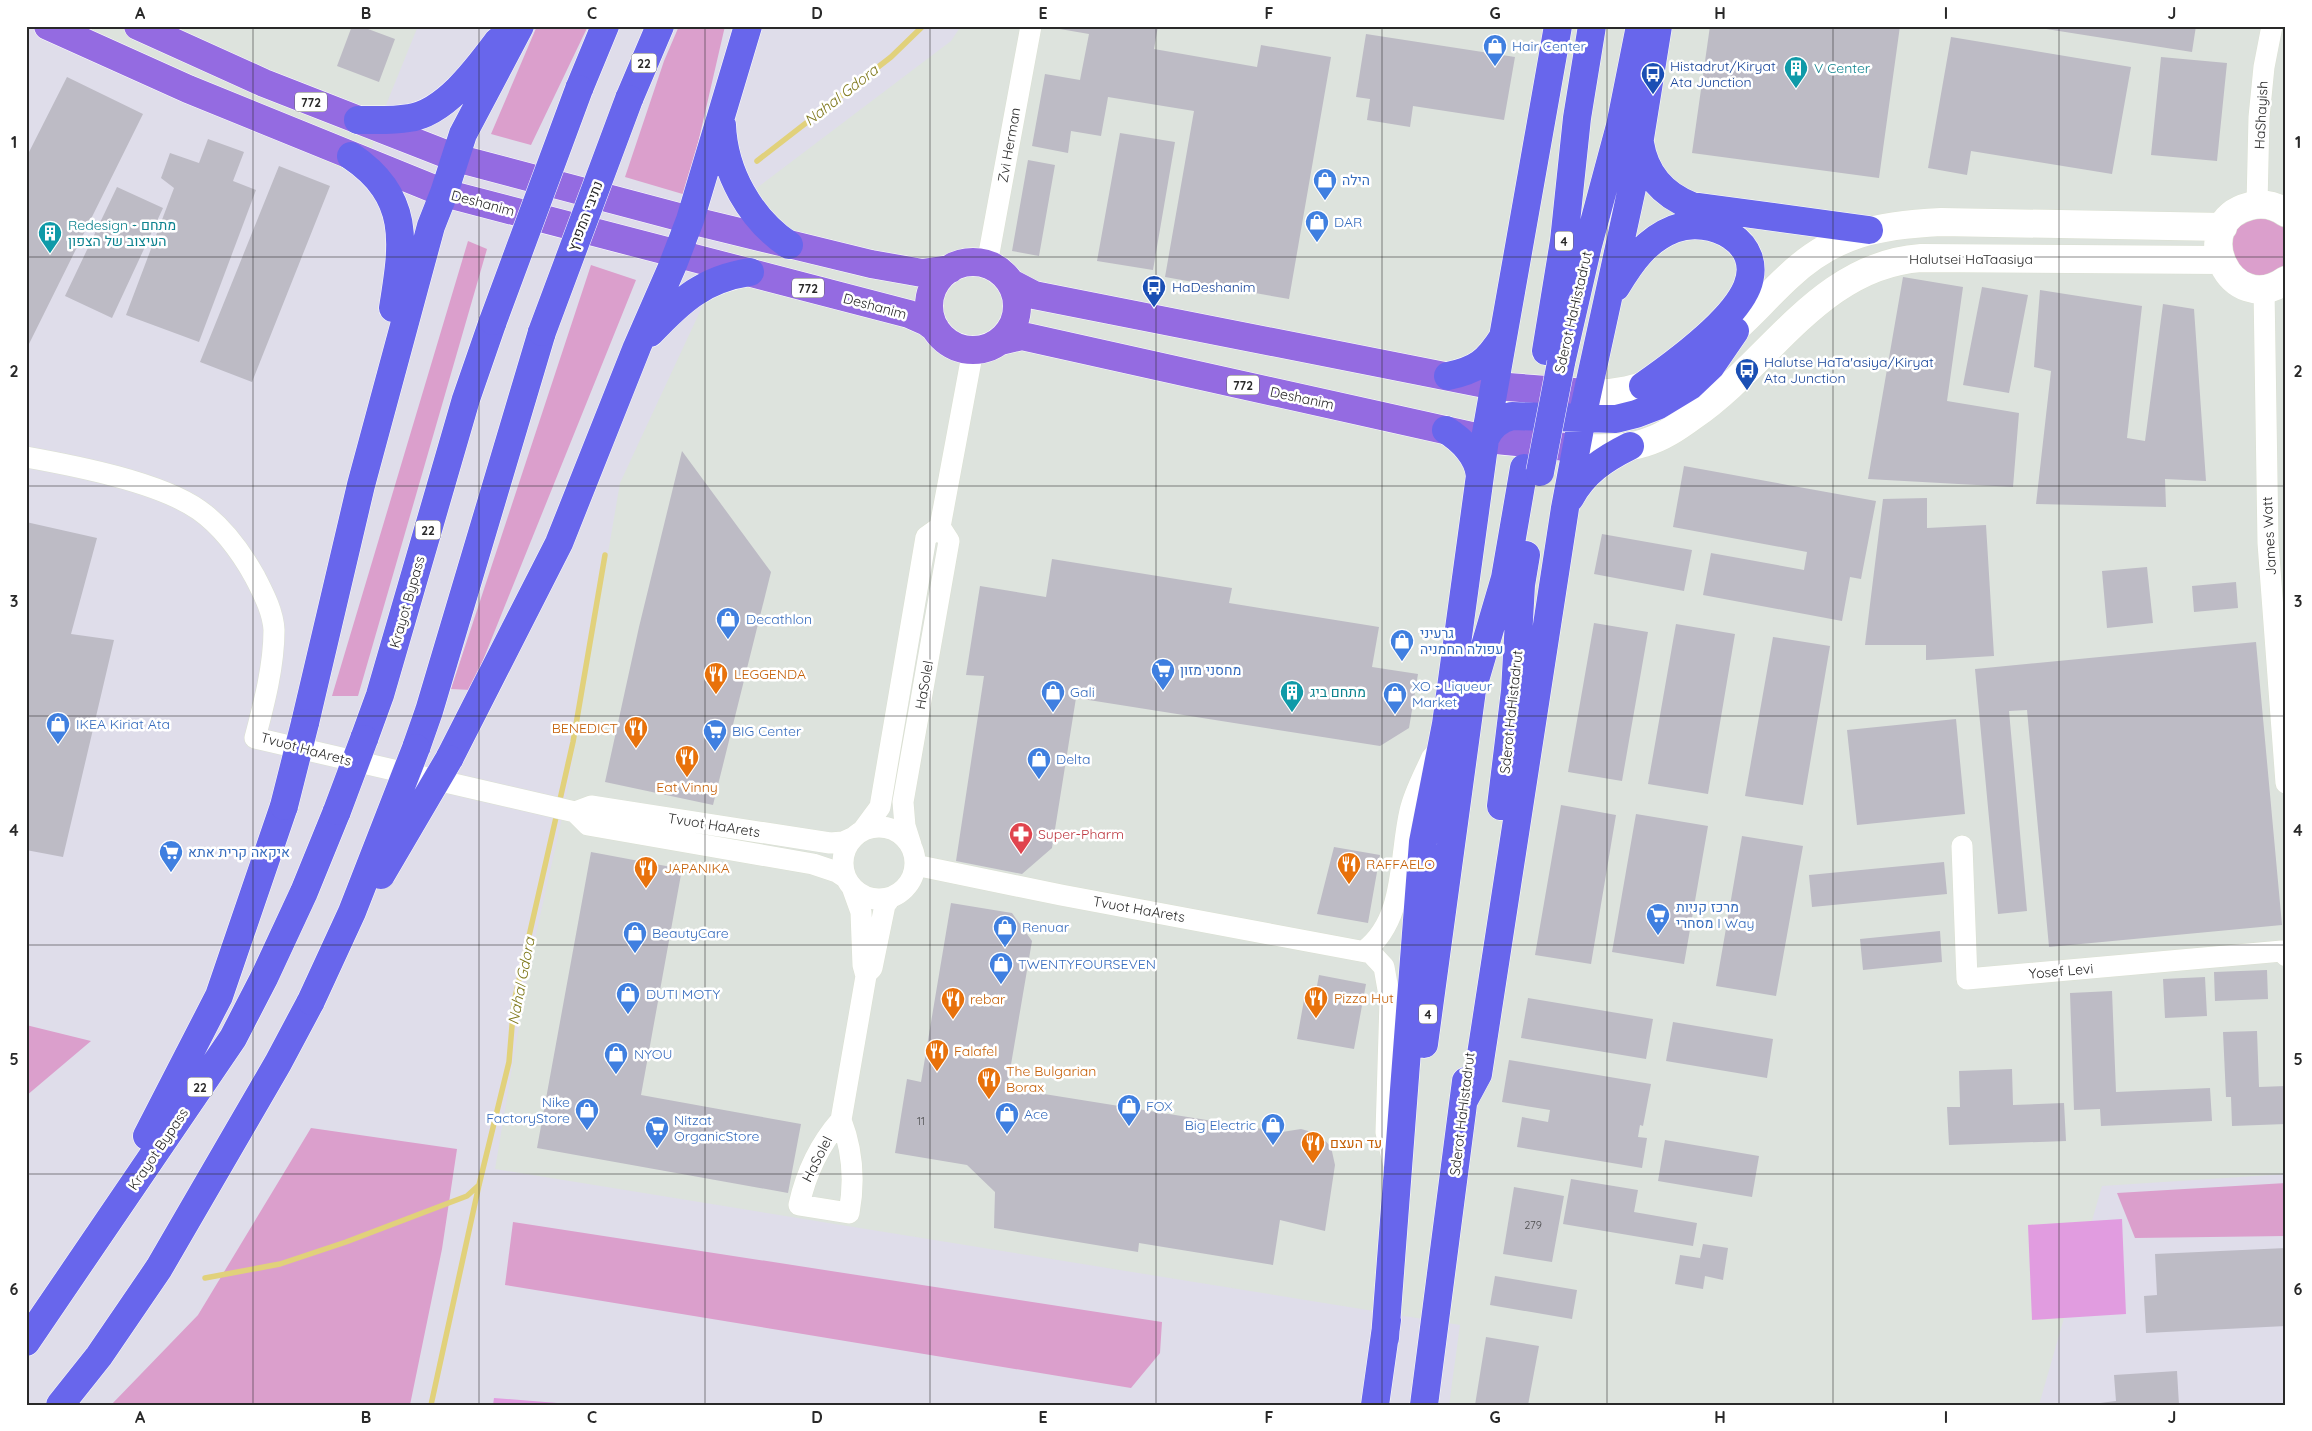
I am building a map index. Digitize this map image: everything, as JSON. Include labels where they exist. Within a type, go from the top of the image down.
[{"type":"highway","points":[[358,120],[410,118],[440,103],[471,76],[509,26]]},
{"type":"highway","points":[[26,1341],[160,1114],[219,996],[284,806],[371,449],[431,226],[463,134],[520,26]]},
{"type":"highway","name":"Krayot Bypass","points":[[26,1341],[233,1038],[264,978],[304,892],[337,811],[380,695],[466,399],[579,89],[605,26]]},
{"type":"highway","name":"נתיבי המפרץ","points":[[327,966],[352,912],[429,712],[542,332],[629,99],[660,26]]},
{"type":"highway","points":[[327,966],[449,759],[559,543],[637,346],[678,254],[722,116],[748,26]]},
{"type":"highway","points":[[1385,1338],[1423,842],[1446,724],[1485,439],[1558,26]]},
{"type":"highway","name":"Sderot HaHistadrut","points":[[1375,1405],[1472,690],[1505,578],[1564,241],[1577,118],[1592,26]]},
{"type":"highway","name":"Sderot HaHistadrut","points":[[1424,1405],[1515,691],[1521,585],[1561,363],[1588,245],[1630,134],[1640,26]]},
{"type":"highway","points":[[1464,1100],[1478,1074],[1565,508],[1584,405],[1607,301],[1630,134],[1658,26]]},
{"type":"highway","points":[[722,116],[722,136],[728,161],[740,189],[765,226],[789,245]]},
{"type":"highway","points":[[1630,134],[1652,177],[1667,193],[1692,206],[1869,230]]},
{"type":"highway","points":[[351,156],[368,167],[384,185],[395,206],[400,235],[400,262],[371,449]]},
{"type":"highway","points":[[1607,301],[1639,252],[1648,244],[1673,230],[1694,225],[1709,227],[1730,236],[1740,243],[1748,253],[1751,262],[1750,274],[1741,297],[1702,340],[1643,386]]},
{"type":"highway","points":[[637,346],[690,294],[716,281],[750,272]]},
{"type":"highway","points":[[1485,439],[1491,427],[1506,417],[1512,416],[1584,405],[1616,419],[1636,414],[1678,394],[1700,377],[1711,366],[1735,331]]},
{"type":"highway","points":[[1448,376],[1466,372],[1483,362],[1494,352],[1504,336]]},
{"type":"highway","points":[[1446,430],[1463,444],[1473,456],[1478,464],[1480,476]]},
{"type":"highway","points":[[1565,508],[1577,485],[1592,469],[1630,446]]},
{"type":"highway","name":"22","points":[[60,1405],[100,1356],[159,1268],[278,1063],[327,966]]},
{"type":"main road","name":"Deshanim","points":[[48,26],[188,89],[444,193],[909,314],[928,322],[935,328]]},
{"type":"main road","name":"772","points":[[138,26],[264,83],[456,158],[789,245],[922,274],[950,269]]},
{"type":"main road","points":[[1011,283],[1015,293],[1017,311],[1010,330],[1000,341],[987,347],[973,350],[964,349],[947,342],[935,328],[929,309],[930,298],[940,277],[950,269],[962,264],[975,262],[987,264],[997,269],[1011,283],[1034,295],[1448,376],[1584,405]]},
{"type":"main road","name":"Deshanim","points":[[1000,341],[1022,336],[1485,439],[1576,448]]},
{"type":"street","name":"Zvi Herman","points":[[987,264],[1031,26]]},
{"type":"street","name":"HaShayish","points":[[2257,204],[2259,117],[2264,67],[2272,26]]},
{"type":"street","points":[[2275,284],[2252,288],[2232,279],[2220,260],[2218,243],[2223,226],[2237,211],[2257,204],[2275,207],[2286,214]]},
{"type":"street","points":[[1584,405],[1613,393],[1643,386],[1693,361],[1735,331],[1790,275],[1838,242],[1869,230],[1895,225],[1941,222],[2223,226]]},
{"type":"street","name":"Halutsei HaTaasiya","points":[[1576,448],[1630,446],[1666,434],[1702,410],[1750,368],[1827,294],[1862,272],[1898,259],[2220,260]]},
{"type":"street","name":"James Watt","points":[[2275,284],[2268,544],[2286,783]]},
{"type":"street","name":"HaSolel","points":[[859,834],[880,807],[926,538],[940,527],[973,350]]},
{"type":"street","name":"Tvuot HaArets","points":[[26,457],[61,463],[154,488],[199,510],[228,537],[250,569],[266,598],[274,629],[265,698],[255,738],[571,812],[588,825],[813,864],[837,872],[849,883]]},
{"type":"street","name":"HaSolel","points":[[913,855],[905,826],[904,802],[949,540],[940,527]]},
{"type":"street","points":[[1364,951],[1382,933],[1393,910],[1410,811],[1446,724]]},
{"type":"street","name":"Tvuot HaArets","points":[[571,812],[592,806],[830,843],[843,842],[859,834]]},
{"type":"street","points":[[841,1120],[866,976],[863,965],[861,912],[849,883],[843,857],[847,846],[859,834],[874,827],[886,827],[896,830],[913,855],[908,884],[891,897],[885,905],[872,968],[866,976]]},
{"type":"street","name":"Yosef Levi","points":[[1962,846],[1967,979],[2282,951],[2286,956]]},
{"type":"street","name":"Tvuot HaArets","points":[[913,855],[1061,895],[1364,951]]},
{"type":"street","points":[[849,883],[870,898],[891,897]]},
{"type":"street","points":[[1364,951],[1372,953],[1380,960],[1386,974],[1390,1001],[1386,1132],[1396,1178]]},
{"type":"shaded area","points":[[32,26],[418,26],[386,105],[362,178]]},
{"type":"shaded area","points":[[537,26],[588,26],[531,145],[491,134]]},
{"type":"shaded area","points":[[679,26],[725,26],[686,195],[625,177],[664,61]]},
{"type":"shaded area","points":[[961,26],[2286,26],[2286,1174],[2102,1186],[2039,1405],[1449,1405],[1460,1325],[495,1169],[530,961],[564,809],[620,483],[758,187],[951,41]]},
{"type":"shaded area","points":[[2252,215],[2282,223],[2286,228],[2286,266],[2282,271],[2263,280],[2235,271],[2229,233]]},
{"type":"shaded area","points":[[468,241],[487,249],[358,696],[332,696]]},
{"type":"shaded area","points":[[591,265],[636,280],[471,690],[451,689]]},
{"type":"shaded area","points":[[26,1025],[91,1041],[26,1096]]},
{"type":"shaded area","points":[[311,1128],[457,1149],[442,1249],[410,1405],[111,1405],[198,1315]]},
{"type":"shaded area","points":[[2286,1183],[2286,1236],[2135,1238],[2117,1193]]},
{"type":"shaded area","points":[[2122,1219],[2126,1314],[2032,1320],[2028,1225]]},
{"type":"shaded area","points":[[513,1222],[1162,1322],[1160,1353],[1131,1388],[505,1285]]},
{"type":"shaded area","points":[[494,1398],[582,1405],[493,1405]]},
{"type":"building","points":[[352,26],[360,26],[395,39],[379,82],[337,66]]},
{"type":"building","points":[[1054,26],[1158,26],[1154,49],[1257,67],[1261,45],[1331,57],[1289,299],[1165,277],[1194,111],[1108,97],[1101,136],[1071,131],[1068,153],[1032,146],[1045,74],[1080,80],[1089,34],[1054,28]]},
{"type":"building","name":"V Center","points":[[1710,26],[1900,26],[1879,178],[1692,153]]},
{"type":"building","points":[[2027,26],[2196,26],[2192,52]]},
{"type":"building","points":[[1366,34],[1515,57],[1504,120],[1413,106],[1410,127],[1367,120],[1370,99],[1356,97]]},
{"type":"building","points":[[1951,37],[2131,67],[2112,174],[1971,151],[1967,175],[1928,168]]},
{"type":"building","points":[[2161,57],[2227,63],[2217,161],[2151,155]]},
{"type":"building","name":"Redesign - מתחם העיצוב של הצפון","points":[[67,77],[143,114],[26,350],[26,158]]},
{"type":"building","points":[[1120,133],[1175,142],[1153,270],[1097,261]]},
{"type":"building","name":"Redesign - מתחם העיצוב של הצפון","points":[[208,139],[244,152],[233,181],[256,190],[199,342],[126,315],[174,188],[161,178],[170,153],[199,163]]},
{"type":"building","points":[[1028,160],[1055,165],[1039,256],[1012,251]]},
{"type":"building","points":[[279,166],[330,186],[252,382],[200,362]]},
{"type":"building","name":"Redesign - מתחם העיצוב של הצפון","points":[[117,187],[163,208],[112,318],[65,296]]},
{"type":"building","points":[[1903,277],[1963,287],[1947,401],[2019,413],[2013,487],[1868,479]]},
{"type":"building","points":[[1982,287],[2028,295],[2009,393],[1963,385]]},
{"type":"building","points":[[2040,290],[2142,306],[2127,438],[2145,441],[2163,304],[2194,309],[2206,481],[2165,479],[2166,507],[2036,504],[2051,371],[2034,367]]},
{"type":"building","points":[[682,451],[771,572],[713,805],[605,782],[639,627]]},
{"type":"building","points":[[1684,466],[1876,501],[1861,579],[1850,577],[1842,621],[1703,595],[1711,553],[1804,570],[1807,552],[1673,527]]},
{"type":"building","points":[[1927,498],[1927,528],[1986,525],[1994,656],[1926,660],[1926,645],[1865,645],[1883,499]]},
{"type":"building","name":"IKEA Kiriat Ata","points":[[26,522],[97,538],[71,634],[114,640],[63,857],[26,850]]},
{"type":"building","points":[[1602,534],[1692,550],[1684,591],[1594,574]]},
{"type":"building","name":"מתחם ביג","points":[[1052,559],[1232,588],[1229,603],[1379,627],[1372,667],[1418,674],[1409,728],[1380,746],[1076,698],[1052,848],[1022,874],[956,861],[984,676],[966,675],[980,586],[1046,597]]},
{"type":"building","points":[[2147,567],[2153,623],[2107,628],[2102,571]]},
{"type":"building","points":[[2236,582],[2238,608],[2194,612],[2192,586]]},
{"type":"building","points":[[1594,623],[1648,632],[1622,781],[1568,772]]},
{"type":"building","points":[[1676,624],[1735,634],[1708,794],[1648,784]]},
{"type":"building","points":[[1773,637],[1830,646],[1803,805],[1745,796]]},
{"type":"building","points":[[2256,642],[2282,925],[2049,947],[2027,710],[2009,711],[2027,911],[1998,914],[1975,669]]},
{"type":"building","points":[[1956,719],[1965,814],[1857,825],[1847,730]]},
{"type":"building","points":[[1561,805],[1616,815],[1591,964],[1535,955]]},
{"type":"building","points":[[1636,814],[1708,826],[1684,964],[1612,952]]},
{"type":"building","points":[[1742,836],[1803,846],[1776,996],[1716,986]]},
{"type":"building","name":"RAFFAELO","points":[[1334,847],[1380,855],[1368,923],[1317,914]]},
{"type":"building","points":[[591,852],[682,869],[641,1095],[801,1124],[788,1193],[537,1148]]},
{"type":"building","points":[[1944,862],[1947,894],[1812,907],[1809,875]]},
{"type":"building","points":[[951,903],[1012,913],[1032,941],[1007,1088],[1282,1132],[1301,1129],[1319,1134],[1331,1147],[1335,1165],[1325,1231],[1280,1220],[1273,1265],[1139,1243],[1138,1252],[994,1228],[995,1192],[967,1165],[895,1153],[907,1079],[921,1082]]},
{"type":"building","points":[[1940,931],[1942,962],[1863,970],[1860,939]]},
{"type":"building","points":[[2267,970],[2268,999],[2215,1001],[2214,972]]},
{"type":"building","points":[[1319,975],[1366,984],[1354,1049],[1297,1039],[1304,1000],[1314,1002]]},
{"type":"building","points":[[2205,977],[2207,1016],[2165,1018],[2163,979]]},
{"type":"building","points":[[2112,991],[2116,1092],[2210,1088],[2212,1121],[2101,1126],[2100,1109],[2074,1110],[2070,993]]},
{"type":"building","points":[[1528,998],[1653,1019],[1646,1059],[1521,1038]]},
{"type":"building","points":[[1673,1022],[1773,1039],[1767,1078],[1666,1061]]},
{"type":"building","points":[[2257,1031],[2259,1087],[2286,1086],[2286,1124],[2232,1126],[2231,1097],[2226,1097],[2223,1032]]},
{"type":"building","points":[[1509,1060],[1651,1084],[1643,1126],[1640,1125],[1638,1137],[1647,1138],[1642,1168],[1517,1147],[1522,1117],[1548,1122],[1550,1110],[1502,1102]]},
{"type":"building","points":[[2012,1069],[2013,1105],[2064,1103],[2066,1141],[1949,1145],[1947,1107],[1960,1107],[1959,1071]]},
{"type":"building","points":[[1665,1140],[1759,1156],[1752,1197],[1658,1181]]},
{"type":"building","points":[[1571,1179],[1638,1190],[1634,1212],[1697,1223],[1693,1246],[1563,1224]]},
{"type":"building","points":[[1514,1187],[1564,1196],[1552,1262],[1503,1254]]},
{"type":"building","points":[[1703,1244],[1728,1248],[1723,1280],[1705,1276],[1703,1289],[1675,1284],[1680,1255],[1700,1258]]},
{"type":"building","points":[[2286,1248],[2286,1326],[2146,1333],[2144,1296],[2157,1295],[2155,1254]]},
{"type":"building","points":[[1495,1276],[1577,1290],[1572,1319],[1490,1305]]},
{"type":"building","points":[[1486,1337],[1539,1346],[1528,1405],[1475,1405]]},
{"type":"building","points":[[2177,1371],[2179,1405],[2084,1405],[2116,1401],[2114,1375]]},
{"type":"waterway","name":"Nahal Gdora","points":[[757,161],[891,57],[923,26]]},
{"type":"waterway","name":"Nahal Gdora","points":[[559,804],[573,742],[605,555]]},
{"type":"waterway","name":"Nahal Gdora","points":[[431,1405],[479,1185],[509,1062],[514,1002],[557,813]]},
{"type":"waterway","points":[[205,1278],[280,1264],[346,1242],[467,1196],[479,1185]]},
{"type":"place","name":"Hair Center","points":[[1495,67]]},
{"type":"place","name":"V Center","points":[[1796,89]]},
{"type":"place","name":"Histadrut/Kiryat Ata Junction","points":[[1653,95]]},
{"type":"place","name":"הילה","points":[[1325,201]]},
{"type":"place","name":"DAR","points":[[1317,243]]},
{"type":"place","name":"Redesign - מתחם העיצוב של הצפון","points":[[50,254]]},
{"type":"place","name":"HaDeshanim","points":[[1154,308]]},
{"type":"place","name":"Halutse HaTa'asiya/Kiryat Ata Junction","points":[[1747,391]]},
{"type":"place","name":"Decathlon","points":[[728,640]]},
{"type":"place","name":"גרעיני עפולה החמניה","points":[[1402,662]]},
{"type":"place","name":"מחסני מזון","points":[[1163,691]]},
{"type":"place","name":"LEGGENDA","points":[[716,695]]},
{"type":"place","name":"Gali","points":[[1053,713]]},
{"type":"place","name":"מתחם ביג","points":[[1292,713]]},
{"type":"place","name":"XO - Liqueur Market","points":[[1395,715]]},
{"type":"place","name":"IKEA Kiriat Ata","points":[[58,745]]},
{"type":"place","name":"BENEDICT","points":[[636,749]]},
{"type":"place","name":"BIG Center","points":[[715,752]]},
{"type":"place","name":"Eat Vinny","points":[[687,778]]},
{"type":"place","name":"Delta","points":[[1039,780]]},
{"type":"place","name":"Super-Pharm","points":[[1021,855]]},
{"type":"place","name":"איקאה קרית אתא","points":[[171,873]]},
{"type":"place","name":"RAFFAELO","points":[[1349,885]]},
{"type":"place","name":"JAPANIKA","points":[[646,889]]},
{"type":"place","name":"מרכז קניות מסחרי I Way","points":[[1658,936]]},
{"type":"place","name":"Renuar","points":[[1005,948]]},
{"type":"place","name":"BeautyCare","points":[[635,954]]},
{"type":"place","name":"TWENTYFOURSEVEN","points":[[1001,985]]},
{"type":"place","name":"DUTI MOTY","points":[[628,1015]]},
{"type":"place","name":"Pizza Hut","points":[[1316,1019]]},
{"type":"place","name":"rebar","points":[[953,1020]]},
{"type":"place","name":"Falafel","points":[[937,1072]]},
{"type":"place","name":"NYOU","points":[[616,1075]]},
{"type":"place","name":"The Bulgarian Borax","points":[[989,1100]]},
{"type":"place","name":"FOX","points":[[1129,1127]]},
{"type":"place","name":"Nike FactoryStore","points":[[587,1131]]},
{"type":"place","name":"Ace","points":[[1007,1135]]},
{"type":"place","name":"Big Electric","points":[[1273,1146]]},
{"type":"place","name":"Nitzat OrganicStore","points":[[657,1149]]},
{"type":"place","name":"עד העצם","points":[[1313,1164]]}]
